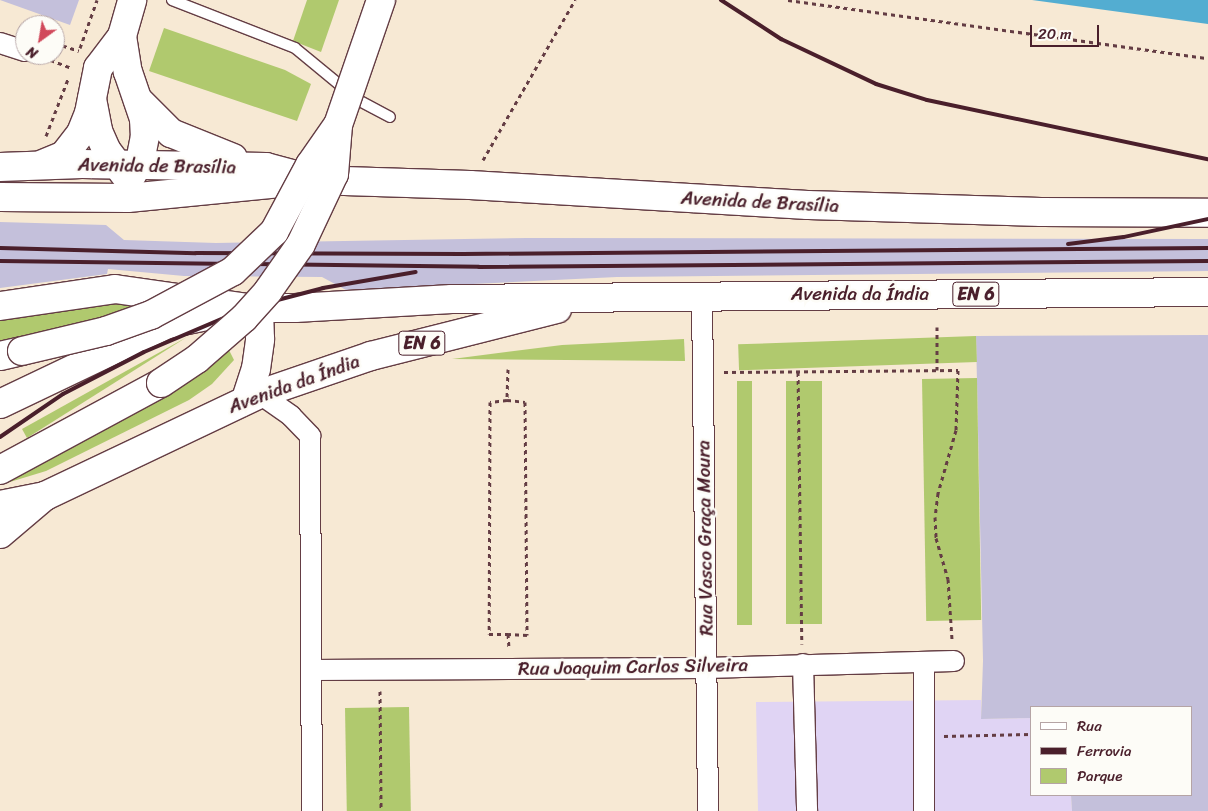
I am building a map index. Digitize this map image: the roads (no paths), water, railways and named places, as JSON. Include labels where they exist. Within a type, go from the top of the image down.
[{"type":"main road","points":[[34,167],[54,162],[72,146],[86,120],[98,68],[122,36],[132,0]]},
{"type":"main road","points":[[0,470],[161,383],[228,333],[282,272],[317,213],[334,174],[338,125],[381,0]]},
{"type":"main road","points":[[90,199],[121,188],[128,169],[145,136],[138,100],[128,72],[122,36]]},
{"type":"main road","points":[[92,98],[98,131],[128,169],[154,190],[182,194]]},
{"type":"main road","points":[[138,100],[156,120],[187,142],[266,167]]},
{"type":"main road","points":[[11,354],[106,331],[151,315],[234,271],[274,232],[310,165],[338,125]]},
{"type":"main road","name":"Avenida de Brasília","points":[[0,167],[128,169],[266,167],[313,180]]},
{"type":"main road","name":"Avenida de Brasília","points":[[0,197],[90,199],[182,194],[313,180],[470,185],[807,205],[1041,212],[1208,213]]},
{"type":"main road","name":"Avenida da Índia","points":[[0,306],[115,289],[253,308],[452,299],[1208,292]]},
{"type":"main road","name":"Avenida da Índia","points":[[0,505],[45,496],[253,396],[371,356],[602,298]]},
{"type":"main road","points":[[0,404],[168,324],[253,308],[258,354],[253,396]]},
{"type":"main road","points":[[0,534],[45,496]]},
{"type":"street","points":[[0,43],[15,46]]},
{"type":"street","name":"Rua Vasco Graça Moura","points":[[702,296],[708,811]]},
{"type":"street","points":[[253,396],[291,416],[310,436],[312,811]]},
{"type":"street","name":"Rua Joaquim Carlos Silveira","points":[[312,670],[706,668],[954,661]]},
{"type":"street","points":[[924,662],[924,811]]},
{"type":"street","points":[[803,664],[806,811]]},
{"type":"lane","points":[[172,0],[295,48],[358,100],[390,117]]},
{"type":"water","points":[[1032,0],[1208,0],[1208,24]]},
{"type":"railway","points":[[721,0],[781,39],[876,84],[927,100],[1208,159]]},
{"type":"railway","points":[[1068,244],[1124,237],[1208,219]]},
{"type":"railway","points":[[0,248],[196,253],[463,254],[1208,248]]},
{"type":"railway","points":[[0,261],[479,267],[1208,261]]},
{"type":"railway","points":[[0,437],[63,394],[144,352],[247,308],[323,288],[416,272]]}]
